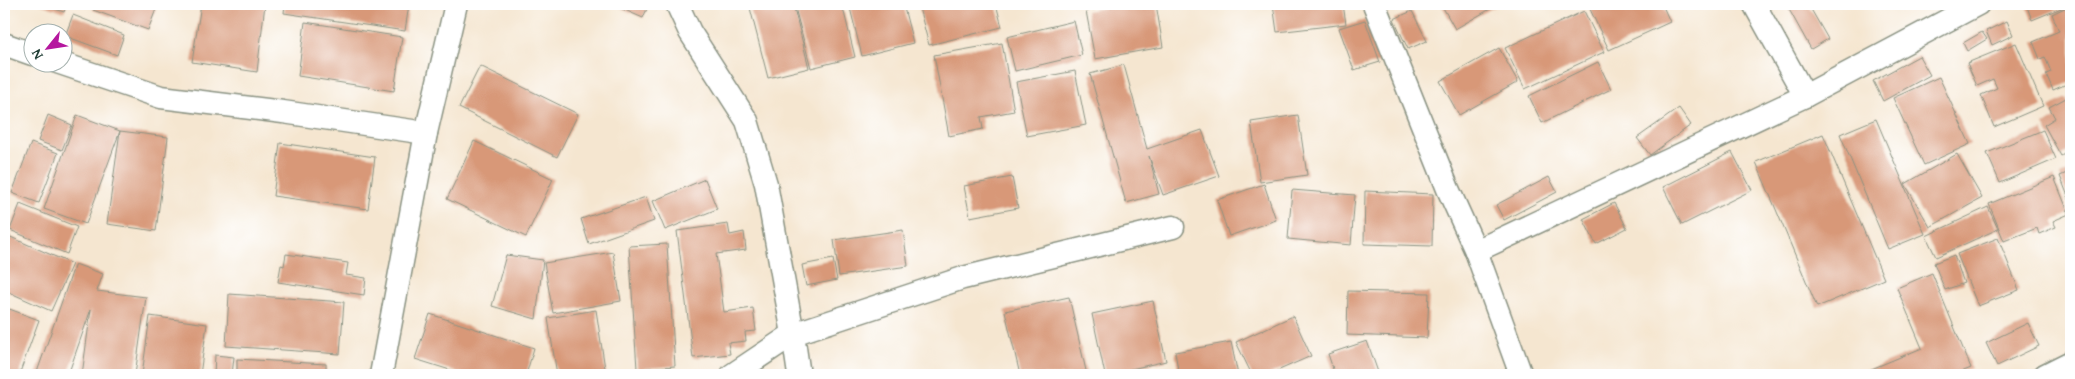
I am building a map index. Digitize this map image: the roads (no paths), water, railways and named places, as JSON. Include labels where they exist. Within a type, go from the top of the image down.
[{"type":"street","points":[[381,375],[426,134],[456,4]]},
{"type":"street","points":[[678,4],[690,32],[746,121],[766,184],[799,375]]},
{"type":"street","points":[[1374,4],[1448,189],[1476,251],[1521,375]]},
{"type":"street","points":[[1754,4],[1805,96]]},
{"type":"street","points":[[1476,251],[1805,96],[1978,4]]},
{"type":"street","points":[[4,44],[22,50]]},
{"type":"street","points":[[72,67],[161,97],[283,112],[426,134]]},
{"type":"street","points":[[732,375],[793,334],[963,278],[1173,227]]},
{"type":"street","points":[[2044,375],[2071,362]]}]
